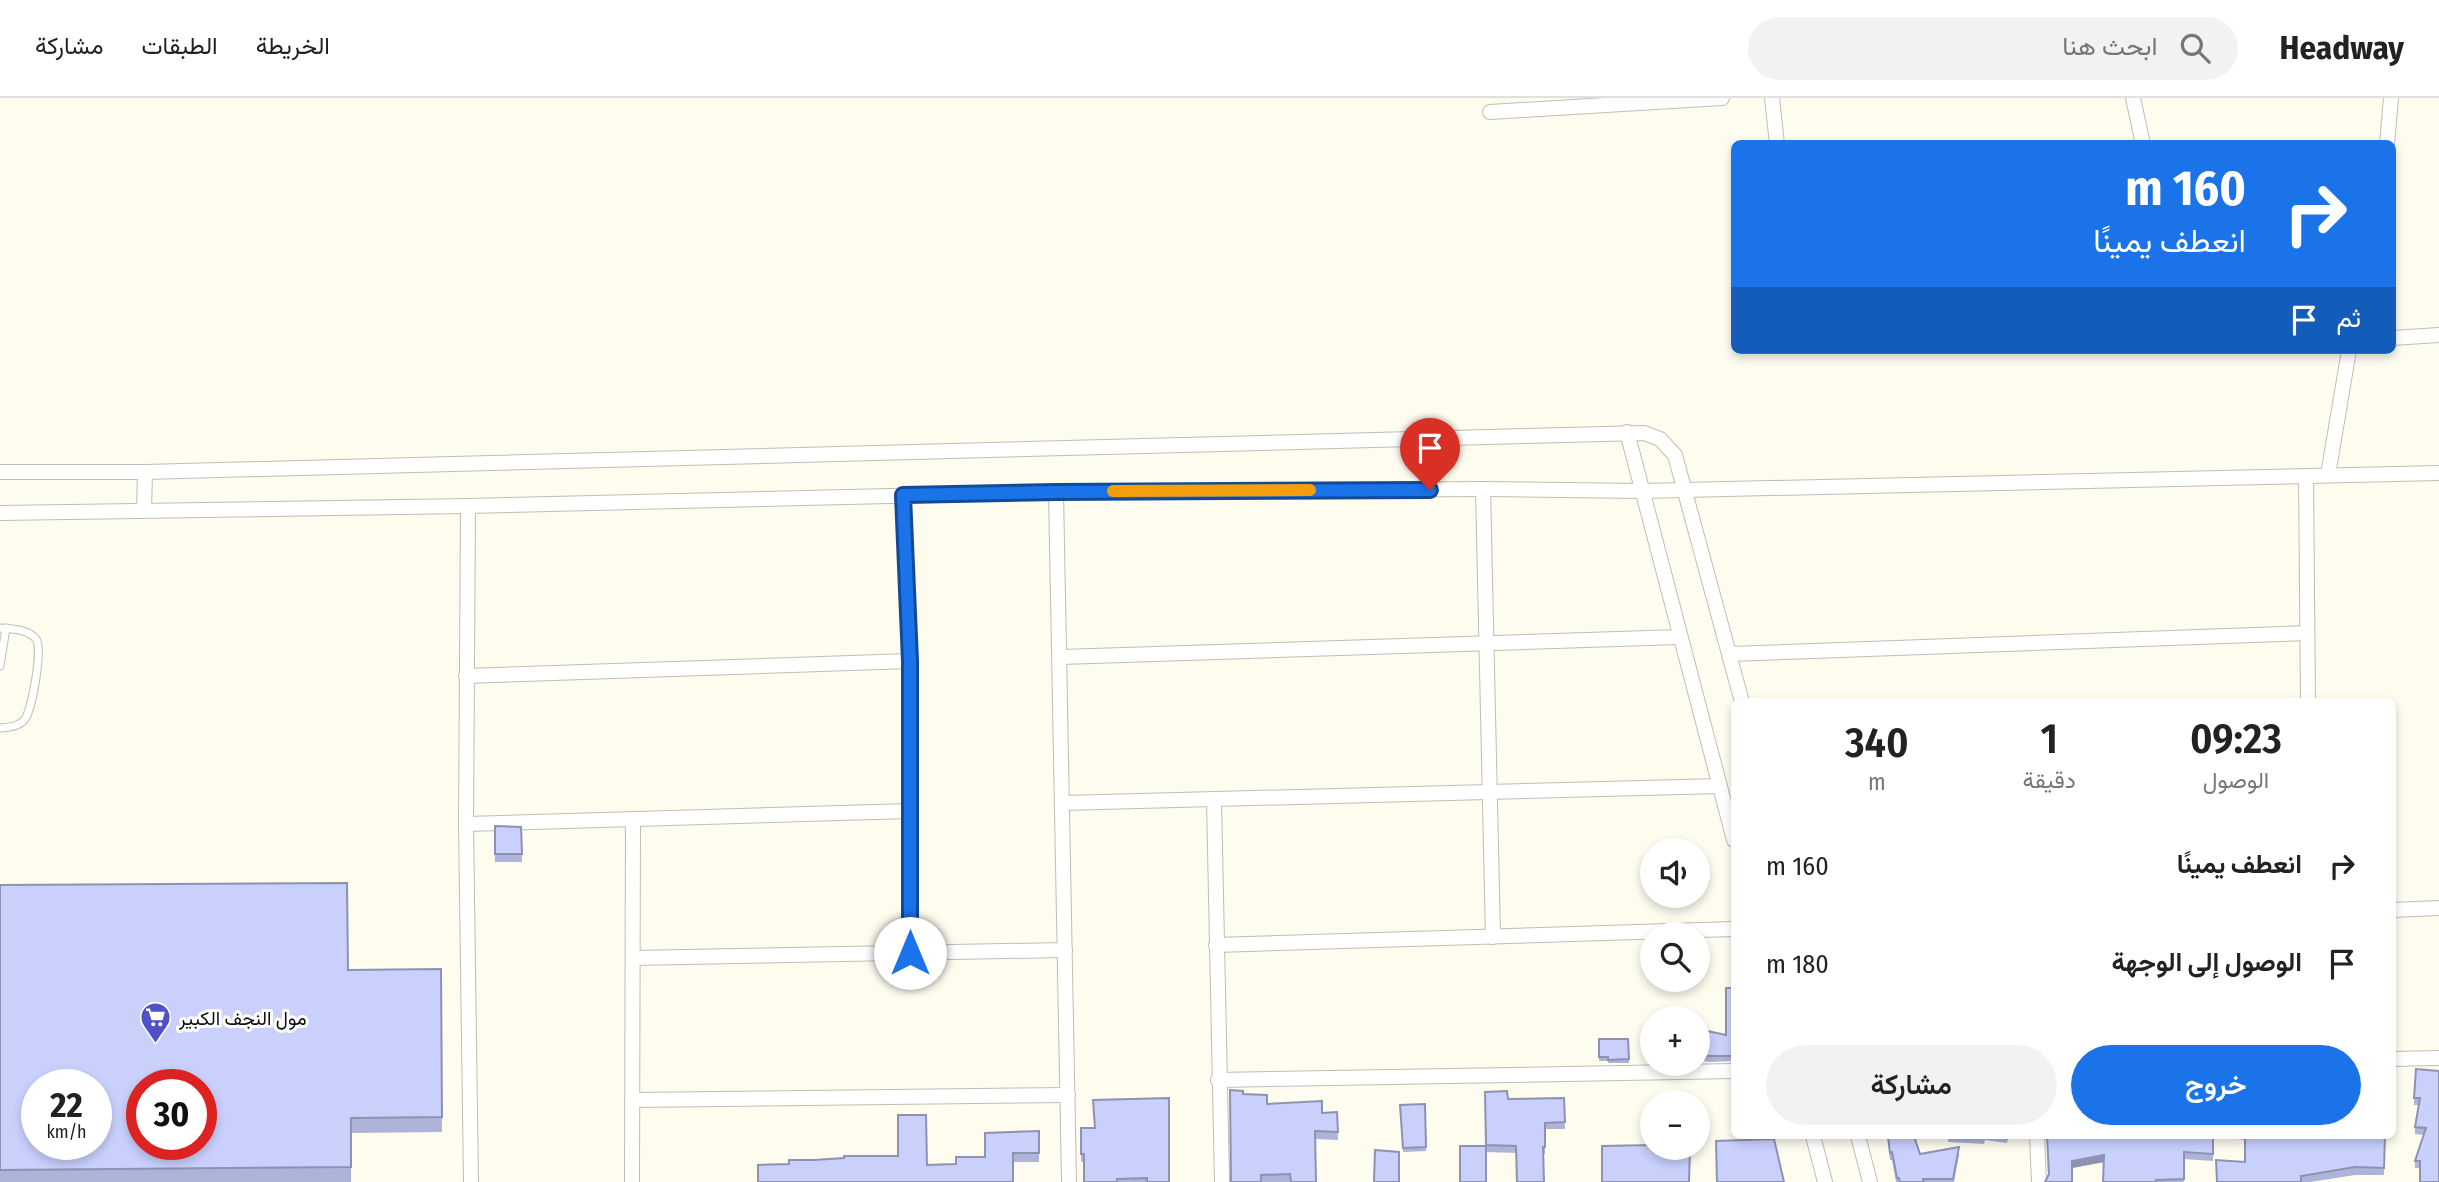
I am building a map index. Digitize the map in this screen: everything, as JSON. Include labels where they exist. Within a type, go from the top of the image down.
[{"type":"street","points":[[1490,112],[1722,98]]},
{"type":"street","points":[[1772,98],[1777,140]]},
{"type":"street","points":[[2133,98],[2142,140]]},
{"type":"street","points":[[2387,140],[2391,98]]},
{"type":"street","points":[[2396,338],[2439,334]]},
{"type":"street","points":[[2328,475],[2348,354]]},
{"type":"street","points":[[1627,432],[1731,828]]},
{"type":"street","points":[[0,472],[145,472],[1644,433],[1660,439],[1675,455],[1741,698]]},
{"type":"street","points":[[144,511],[145,472]]},
{"type":"street","points":[[0,513],[468,506],[1056,492],[1483,489],[1641,491],[2439,473]]},
{"type":"street","points":[[2306,476],[2308,698]]},
{"type":"street","points":[[1483,489],[1493,937]]},
{"type":"street","points":[[1056,492],[1069,1182]]},
{"type":"street","points":[[903,495],[910,661],[910,953]]},
{"type":"street","points":[[468,506],[466,824],[471,1182]]},
{"type":"street","points":[[1729,654],[2307,633]]},
{"type":"street","points":[[1061,657],[1680,637]]},
{"type":"street","points":[[467,676],[910,661]]},
{"type":"street","points":[[1063,803],[1720,786]]},
{"type":"street","points":[[1214,800],[1222,1182]]},
{"type":"street","points":[[466,824],[910,811]]},
{"type":"street","points":[[632,1182],[634,819]]},
{"type":"street","points":[[2396,910],[2439,908]]},
{"type":"street","points":[[1216,945],[1731,929]]},
{"type":"street","points":[[633,958],[1065,950]]},
{"type":"street","points":[[2396,1059],[2439,1058]]},
{"type":"street","points":[[1218,1080],[1731,1071]]},
{"type":"street","points":[[632,1100],[1068,1095]]},
{"type":"street","points":[[1814,1139],[1825,1182]]},
{"type":"street","points":[[1859,1139],[1870,1182]]},
{"type":"street","points":[[2038,1139],[2039,1182]]},
{"type":"lane","points":[[0,666],[3,628],[22,631],[37,641],[39,653],[27,716],[19,724],[0,728]]},
{"type":"building","points":[[495,826],[521,827],[522,854],[495,854]]},
{"type":"building","points":[[347,883],[348,970],[441,969],[442,1117],[351,1118],[351,1167],[0,1170],[0,885]]},
{"type":"building","points":[[1726,988],[1731,988],[1731,1056],[1710,1056],[1710,1032],[1726,1035]]},
{"type":"building","points":[[1599,1039],[1628,1039],[1629,1059],[1608,1060],[1608,1057],[1599,1057]]},
{"type":"building","points":[[2416,1069],[2439,1071],[2439,1182],[2420,1182],[2420,1161],[2415,1161],[2426,1128],[2415,1127],[2420,1098],[2414,1098]]},
{"type":"building","points":[[1230,1090],[1243,1091],[1243,1094],[1267,1095],[1267,1104],[1322,1101],[1322,1113],[1337,1112],[1338,1132],[1315,1131],[1316,1182],[1291,1182],[1290,1174],[1261,1175],[1261,1182],[1231,1182]]},
{"type":"building","points":[[1507,1091],[1508,1099],[1564,1098],[1565,1122],[1545,1123],[1544,1182],[1517,1182],[1516,1146],[1486,1145],[1485,1092]]},
{"type":"building","points":[[1169,1098],[1169,1182],[1147,1182],[1147,1178],[1084,1182],[1081,1128],[1095,1128],[1093,1100]]},
{"type":"building","points":[[1425,1104],[1426,1147],[1403,1148],[1400,1105]]},
{"type":"building","points":[[898,1115],[926,1115],[927,1165],[956,1164],[956,1157],[985,1157],[985,1133],[1039,1131],[1039,1153],[1013,1153],[1013,1182],[758,1182],[758,1165],[789,1164],[789,1160],[844,1156],[898,1156]]},
{"type":"building","points":[[1774,1139],[1784,1182],[1717,1182],[1716,1141]]},
{"type":"building","points":[[1888,1139],[1915,1139],[1920,1154],[1959,1147],[1953,1179],[1923,1179],[1924,1182],[1900,1182],[1892,1152],[1890,1153]]},
{"type":"building","points":[[2047,1139],[2213,1139],[2213,1154],[2184,1152],[2184,1179],[2103,1182],[2104,1155],[2072,1161],[2072,1182],[2045,1182],[2049,1174]]},
{"type":"building","points":[[2245,1139],[2385,1139],[2384,1168],[2355,1167],[2301,1176],[2301,1182],[2217,1182],[2216,1160],[2245,1162]]},
{"type":"building","points":[[1640,1145],[1640,1160],[1690,1160],[1689,1182],[1602,1182],[1602,1146]]},
{"type":"building","points":[[1460,1146],[1486,1146],[1486,1182],[1460,1182]]},
{"type":"building","points":[[1375,1150],[1399,1152],[1399,1182],[1374,1182]]},
{"type":"slow traffic","points":[[1113,491],[1310,490]]},
{"type":"place","name":"مول النجف الكبير","points":[[156,1045]]},
{"type":"route","points":[[910,953],[910,661],[903,495],[1430,490]]}]
